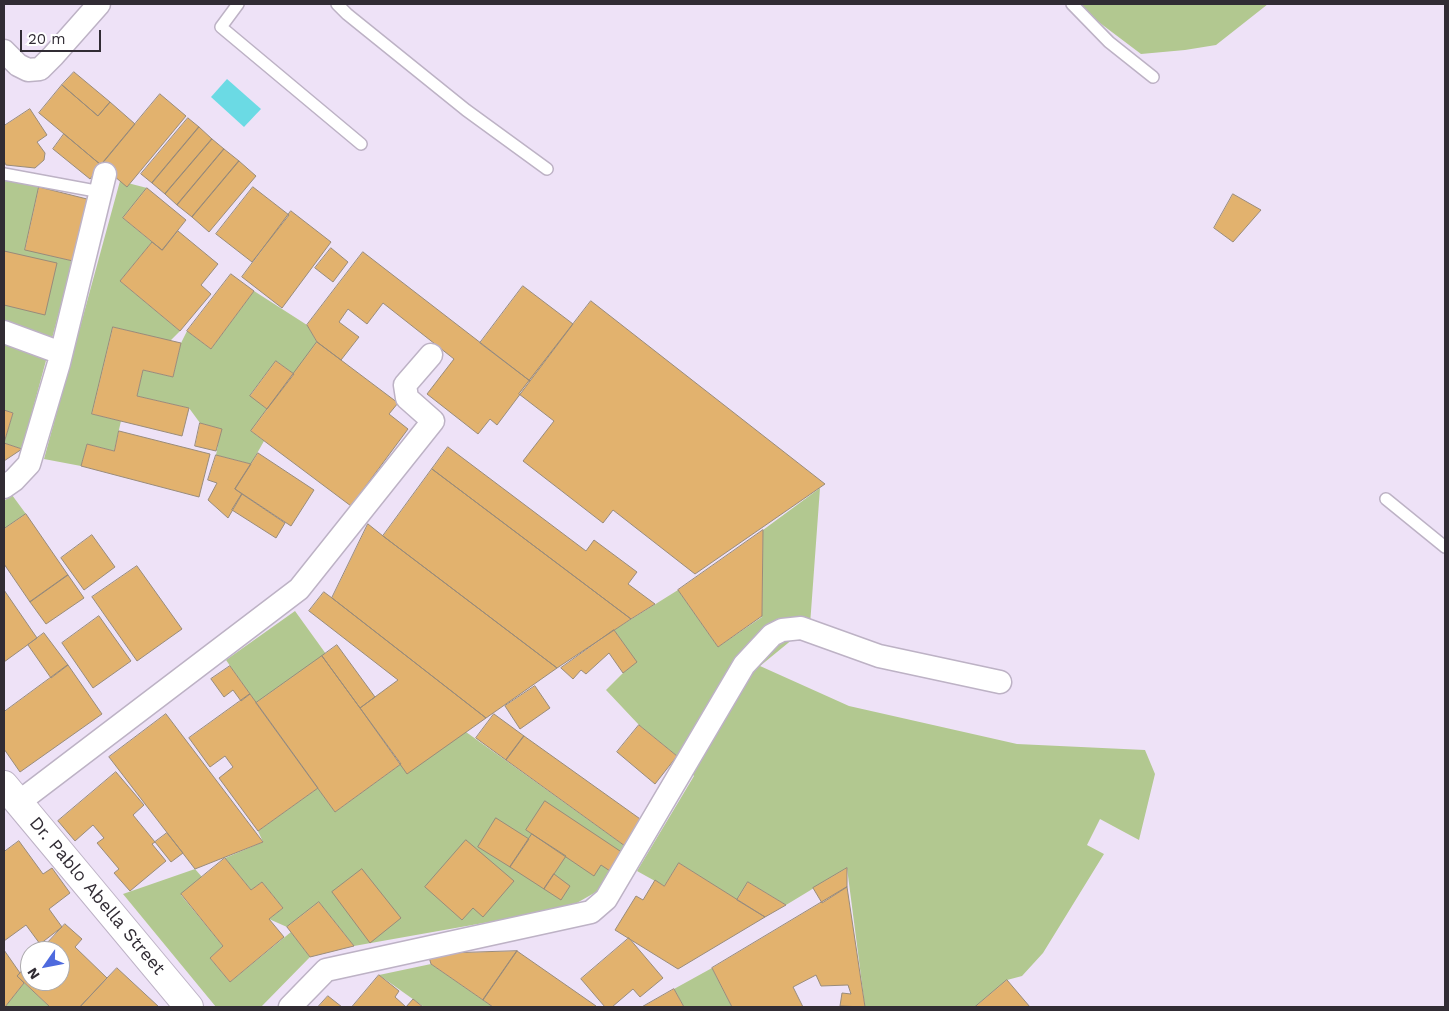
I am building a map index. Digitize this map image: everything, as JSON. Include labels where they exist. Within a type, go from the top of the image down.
[{"type":"street","points":[[4,51],[18,65],[28,70],[40,69],[98,4]]},
{"type":"street","points":[[4,487],[30,464],[61,353],[103,183]]},
{"type":"street","points":[[4,332],[61,353]]},
{"type":"street","points":[[9,800],[298,589],[433,421],[407,398],[405,385],[431,355]]},
{"type":"street","points":[[290,1007],[326,970],[591,912],[606,899],[744,665],[772,635],[782,630],[801,628],[879,656],[1000,682]]},
{"type":"street","name":"Dr. Pablo Abella Street","points":[[9,800],[189,1007]]},
{"type":"lane","points":[[238,4],[221,27],[361,144]]},
{"type":"lane","points":[[337,4],[466,110],[546,169]]},
{"type":"lane","points":[[1072,4],[1109,42],[1153,76]]},
{"type":"lane","points":[[4,174],[103,183]]},
{"type":"lane","points":[[1386,499],[1445,547]]},
{"type":"green space","points":[[1081,4],[1268,4],[1216,45],[1141,54],[1092,17]]},
{"type":"green space","points":[[4,179],[39,187],[25,249],[73,261],[22,449],[4,443],[13,413],[4,410]]},
{"type":"green space","points":[[120,181],[147,188],[123,218],[152,242],[120,281],[180,331],[170,341],[113,327],[92,414],[121,421],[114,451],[87,444],[81,466],[44,459]]},
{"type":"green space","points":[[254,291],[307,325],[317,342],[294,374],[276,361],[250,395],[267,409],[251,431],[264,441],[251,464],[216,455],[221,429],[200,423],[189,408],[137,396],[143,370],[173,377],[181,343],[187,331],[211,349]]},
{"type":"green space","points":[[820,488],[810,625],[760,666],[849,706],[1017,744],[1145,750],[1155,774],[1139,840],[1100,819],[1087,845],[1104,854],[1043,953],[1022,976],[1007,980],[975,1007],[865,1007],[847,868],[786,905],[748,882],[737,900],[679,863],[664,886],[637,871],[694,776],[677,756],[639,725],[606,690],[636,662],[614,630],[678,590],[718,647],[762,617],[763,530]]},
{"type":"green space","points":[[12,495],[26,514],[4,529],[4,501]]},
{"type":"green space","points":[[295,611],[326,654],[256,703],[226,660]]},
{"type":"green space","points":[[466,732],[625,846],[603,888],[568,908],[354,946],[319,902],[287,927],[269,919],[283,908],[262,882],[251,890],[225,858],[263,842],[258,831],[318,788],[335,812],[401,764]]},
{"type":"green space","points":[[195,869],[202,877],[181,895],[223,946],[210,958],[230,982],[291,932],[310,957],[261,1007],[216,1007],[123,894]]},
{"type":"green space","points":[[431,964],[493,1007],[424,1007],[379,975]]},
{"type":"green space","points":[[712,968],[732,1007],[684,1007],[674,989]]},
{"type":"green space","points":[[20,988],[20,991],[33,991],[50,1007],[5,1007]]},
{"type":"water","points":[[227,79],[261,109],[244,127],[211,97]]},
{"type":"building","points":[[74,72],[110,102],[98,116],[62,85]]},
{"type":"building","points":[[62,85],[98,116],[110,102],[135,124],[101,165],[39,113]]},
{"type":"building","points":[[160,94],[186,116],[127,187],[101,165]]},
{"type":"building","points":[[30,109],[47,135],[37,142],[45,153],[44,160],[35,168],[6,165],[4,161],[4,126]]},
{"type":"building","points":[[188,118],[199,127],[152,183],[141,174]]},
{"type":"building","points":[[199,127],[212,139],[165,194],[152,183]]},
{"type":"building","points":[[64,134],[101,165],[90,179],[53,149]]},
{"type":"building","points":[[212,139],[224,149],[177,205],[165,194]]},
{"type":"building","points":[[224,149],[239,161],[192,217],[177,205]]},
{"type":"building","points":[[239,161],[256,176],[209,232],[192,217]]},
{"type":"building","points":[[39,187],[87,199],[73,261],[25,250]]},
{"type":"building","points":[[253,187],[289,215],[252,262],[216,234]]},
{"type":"building","points":[[147,188],[186,220],[162,250],[123,218]]},
{"type":"building","points":[[1233,194],[1261,210],[1233,242],[1214,228]]},
{"type":"building","points":[[291,211],[331,242],[282,308],[242,277]]},
{"type":"building","points":[[178,231],[218,264],[201,285],[211,294],[180,331],[120,281],[152,242],[162,250]]},
{"type":"building","points":[[331,248],[348,262],[333,282],[315,268]]},
{"type":"building","points":[[4,251],[57,263],[45,315],[4,305]]},
{"type":"building","points":[[363,252],[530,381],[497,425],[490,419],[478,434],[427,394],[454,359],[383,303],[367,324],[348,309],[339,322],[359,337],[341,360],[317,342],[307,325]]},
{"type":"building","points":[[231,274],[254,291],[211,349],[187,331]]},
{"type":"building","points":[[523,286],[573,324],[530,381],[480,343]]},
{"type":"building","points":[[591,301],[825,484],[695,574],[613,510],[603,523],[523,461],[554,421],[519,394]]},
{"type":"building","points":[[113,327],[181,343],[173,377],[143,370],[137,396],[189,408],[182,436],[92,414]]},
{"type":"building","points":[[317,342],[398,403],[389,414],[408,429],[351,506],[251,431]]},
{"type":"building","points":[[276,361],[294,374],[267,409],[250,396]]},
{"type":"building","points":[[4,410],[13,413],[4,443]]},
{"type":"building","points":[[200,423],[222,429],[216,451],[195,446]]},
{"type":"building","points":[[119,431],[210,454],[199,497],[81,466],[87,444],[114,451]]},
{"type":"building","points":[[4,443],[22,449],[4,461]]},
{"type":"building","points":[[448,447],[586,551],[594,540],[637,572],[628,584],[655,604],[631,619],[432,469]]},
{"type":"building","points":[[258,453],[314,490],[291,526],[235,489]]},
{"type":"building","points":[[216,455],[251,464],[235,489],[242,494],[228,518],[208,500],[217,483],[208,480]]},
{"type":"building","points":[[432,469],[631,619],[557,668],[383,536]]},
{"type":"building","points":[[242,494],[285,523],[276,538],[232,510]]},
{"type":"building","points":[[26,514],[68,575],[30,602],[4,564],[4,529]]},
{"type":"building","points":[[368,524],[557,668],[486,718],[332,598]]},
{"type":"building","points":[[763,530],[762,616],[718,647],[678,590]]},
{"type":"building","points":[[92,535],[115,567],[84,590],[61,558]]},
{"type":"building","points":[[137,566],[182,629],[137,661],[92,597]]},
{"type":"building","points":[[68,575],[84,598],[46,624],[30,602]]},
{"type":"building","points":[[4,590],[37,638],[4,662]]},
{"type":"building","points":[[324,592],[486,718],[407,774],[360,708],[398,680],[309,611]]},
{"type":"building","points":[[99,616],[131,661],[93,688],[62,643]]},
{"type":"building","points":[[614,630],[637,662],[623,673],[609,653],[586,674],[581,670],[573,679],[561,668]]},
{"type":"building","points":[[44,633],[68,665],[51,678],[28,645]]},
{"type":"building","points":[[337,645],[375,697],[360,708],[322,656]]},
{"type":"building","points":[[322,656],[401,764],[335,812],[256,703]]},
{"type":"building","points":[[68,665],[102,714],[20,772],[4,749],[4,712]]},
{"type":"building","points":[[230,666],[250,694],[241,701],[233,690],[224,697],[211,679]]},
{"type":"building","points":[[535,686],[550,708],[520,729],[505,706]]},
{"type":"building","points":[[250,694],[318,788],[258,831],[219,778],[233,767],[225,756],[210,767],[189,738]]},
{"type":"building","points":[[166,714],[263,842],[195,869],[109,757]]},
{"type":"building","points":[[494,714],[524,736],[506,760],[476,738]]},
{"type":"building","points":[[639,725],[677,756],[655,784],[617,752]]},
{"type":"building","points":[[524,736],[643,821],[625,846],[506,760]]},
{"type":"building","points":[[116,772],[144,805],[133,815],[155,842],[152,844],[166,861],[130,891],[114,873],[119,869],[97,843],[104,838],[93,825],[75,841],[58,821]]},
{"type":"building","points":[[545,801],[626,855],[613,873],[601,865],[594,876],[526,830]]},
{"type":"building","points":[[496,818],[529,839],[510,867],[478,847]]},
{"type":"building","points":[[167,833],[183,853],[171,862],[155,842]]},
{"type":"building","points":[[532,834],[566,856],[544,889],[510,867]]},
{"type":"building","points":[[466,840],[514,881],[483,917],[473,908],[462,920],[425,887]]},
{"type":"building","points":[[19,841],[43,874],[52,868],[70,893],[49,909],[62,927],[44,941],[38,941],[26,925],[4,941],[4,852]]},
{"type":"building","points":[[225,858],[251,890],[262,882],[283,908],[269,919],[284,937],[230,982],[210,958],[223,946],[181,894]]},
{"type":"building","points":[[679,863],[765,917],[678,969],[615,930],[636,896],[643,900],[655,880],[664,886]]},
{"type":"building","points":[[847,868],[847,887],[822,903],[813,888]]},
{"type":"building","points":[[362,869],[401,918],[370,943],[332,892]]},
{"type":"building","points":[[554,874],[570,886],[561,900],[544,889]]},
{"type":"building","points":[[748,882],[786,905],[765,917],[737,900]]},
{"type":"building","points":[[847,887],[865,1007],[840,1006],[842,993],[851,994],[848,985],[821,986],[816,975],[793,987],[803,1007],[732,1007],[712,968]]},
{"type":"building","points":[[319,902],[354,946],[310,957],[287,927]]},
{"type":"building","points":[[65,924],[82,939],[75,947],[107,978],[80,1007],[50,1007],[33,991],[70,991],[70,941],[49,941]]},
{"type":"building","points":[[629,938],[663,978],[640,997],[633,989],[612,1007],[605,1007],[581,979]]},
{"type":"building","points":[[4,950],[20,973],[17,976],[20,979],[20,988],[4,1007]]},
{"type":"building","points":[[517,951],[596,1006],[493,1007],[483,1000]]},
{"type":"building","points":[[517,951],[483,1000],[431,964],[428,954]]},
{"type":"building","points":[[117,968],[159,1007],[80,1007]]},
{"type":"building","points":[[379,975],[399,991],[395,997],[406,1007],[352,1007]]},
{"type":"building","points":[[1007,980],[1030,1007],[975,1007]]},
{"type":"building","points":[[674,989],[684,1007],[642,1007]]},
{"type":"building","points":[[328,996],[342,1007],[318,1007]]},
{"type":"building","points":[[413,999],[423,1007],[406,1007]]}]
